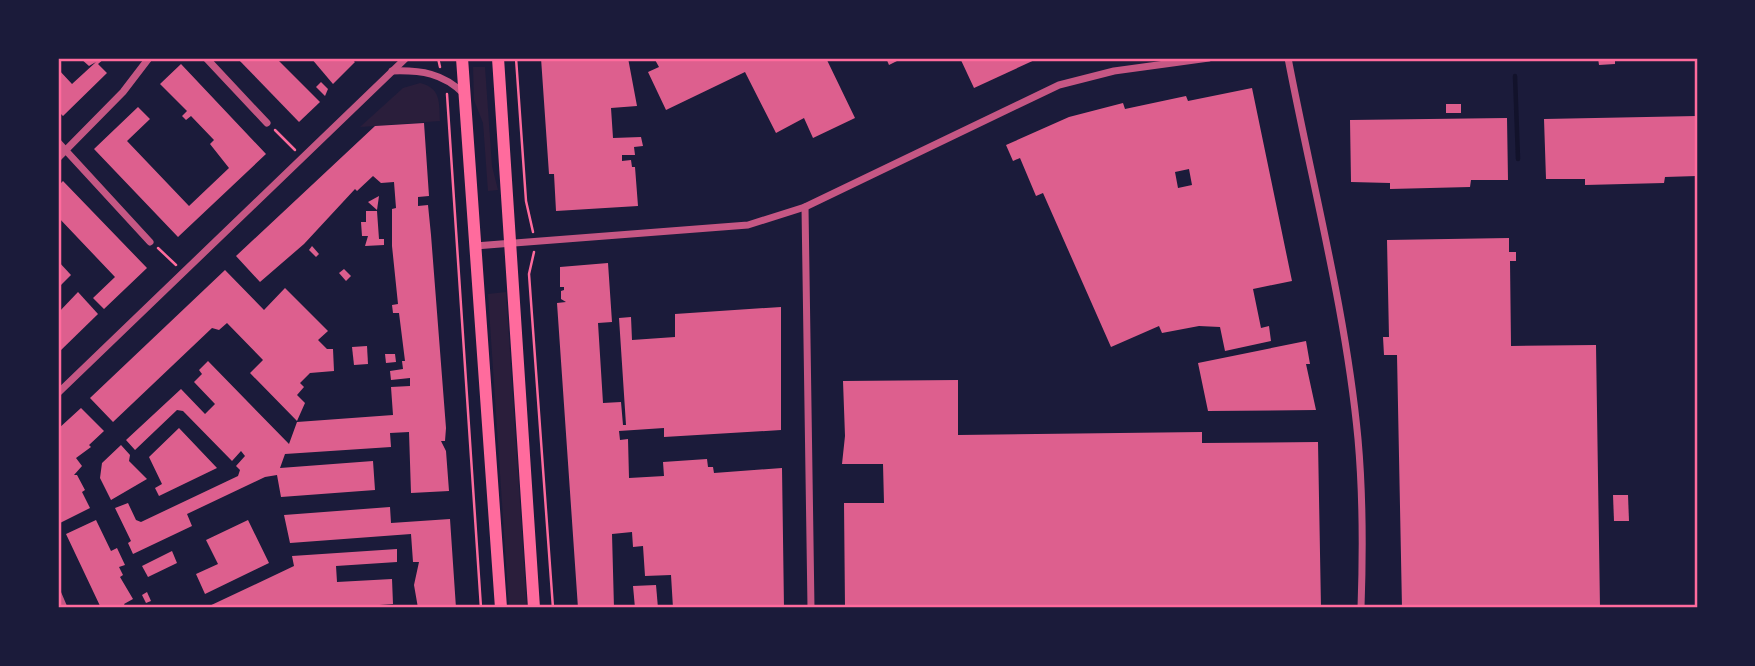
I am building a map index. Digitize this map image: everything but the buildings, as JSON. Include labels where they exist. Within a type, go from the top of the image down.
[{"type":"main road","points":[[462,58],[501,608]]},
{"type":"main road","points":[[498,58],[534,608]]},
{"type":"street","points":[[58,158],[123,92],[149,58]]},
{"type":"street","points":[[206,58],[268,123]]},
{"type":"street","points":[[58,393],[406,58]]},
{"type":"street","points":[[475,246],[748,225],[805,207],[1059,85],[1114,71],[1209,58]]},
{"type":"street","points":[[1288,58],[1347,357],[1358,439],[1363,536],[1361,608]]},
{"type":"street","points":[[391,71],[420,71],[444,79],[465,94]]},
{"type":"street","points":[[58,142],[150,242]]},
{"type":"street","points":[[805,207],[811,608]]},
{"type":"street","points":[[58,594],[64,608]]},
{"type":"path","points":[[516,58],[526,201],[532,223],[534,256],[529,274],[553,608]]},
{"type":"path","points":[[444,79],[481,608]]},
{"type":"path","points":[[268,123],[301,157]]},
{"type":"path","points":[[150,242],[183,272]]},
{"type":"shaded area","points":[[473,67],[485,67],[492,166],[498,190],[488,191],[483,123],[474,100]]},
{"type":"shaded area","points":[[420,83],[435,92],[439,102],[440,121],[360,127],[403,88]]},
{"type":"shaded area","points":[[506,292],[527,608],[509,608],[488,294]]},
{"type":"waterway","points":[[1515,76],[1518,159]]}]
